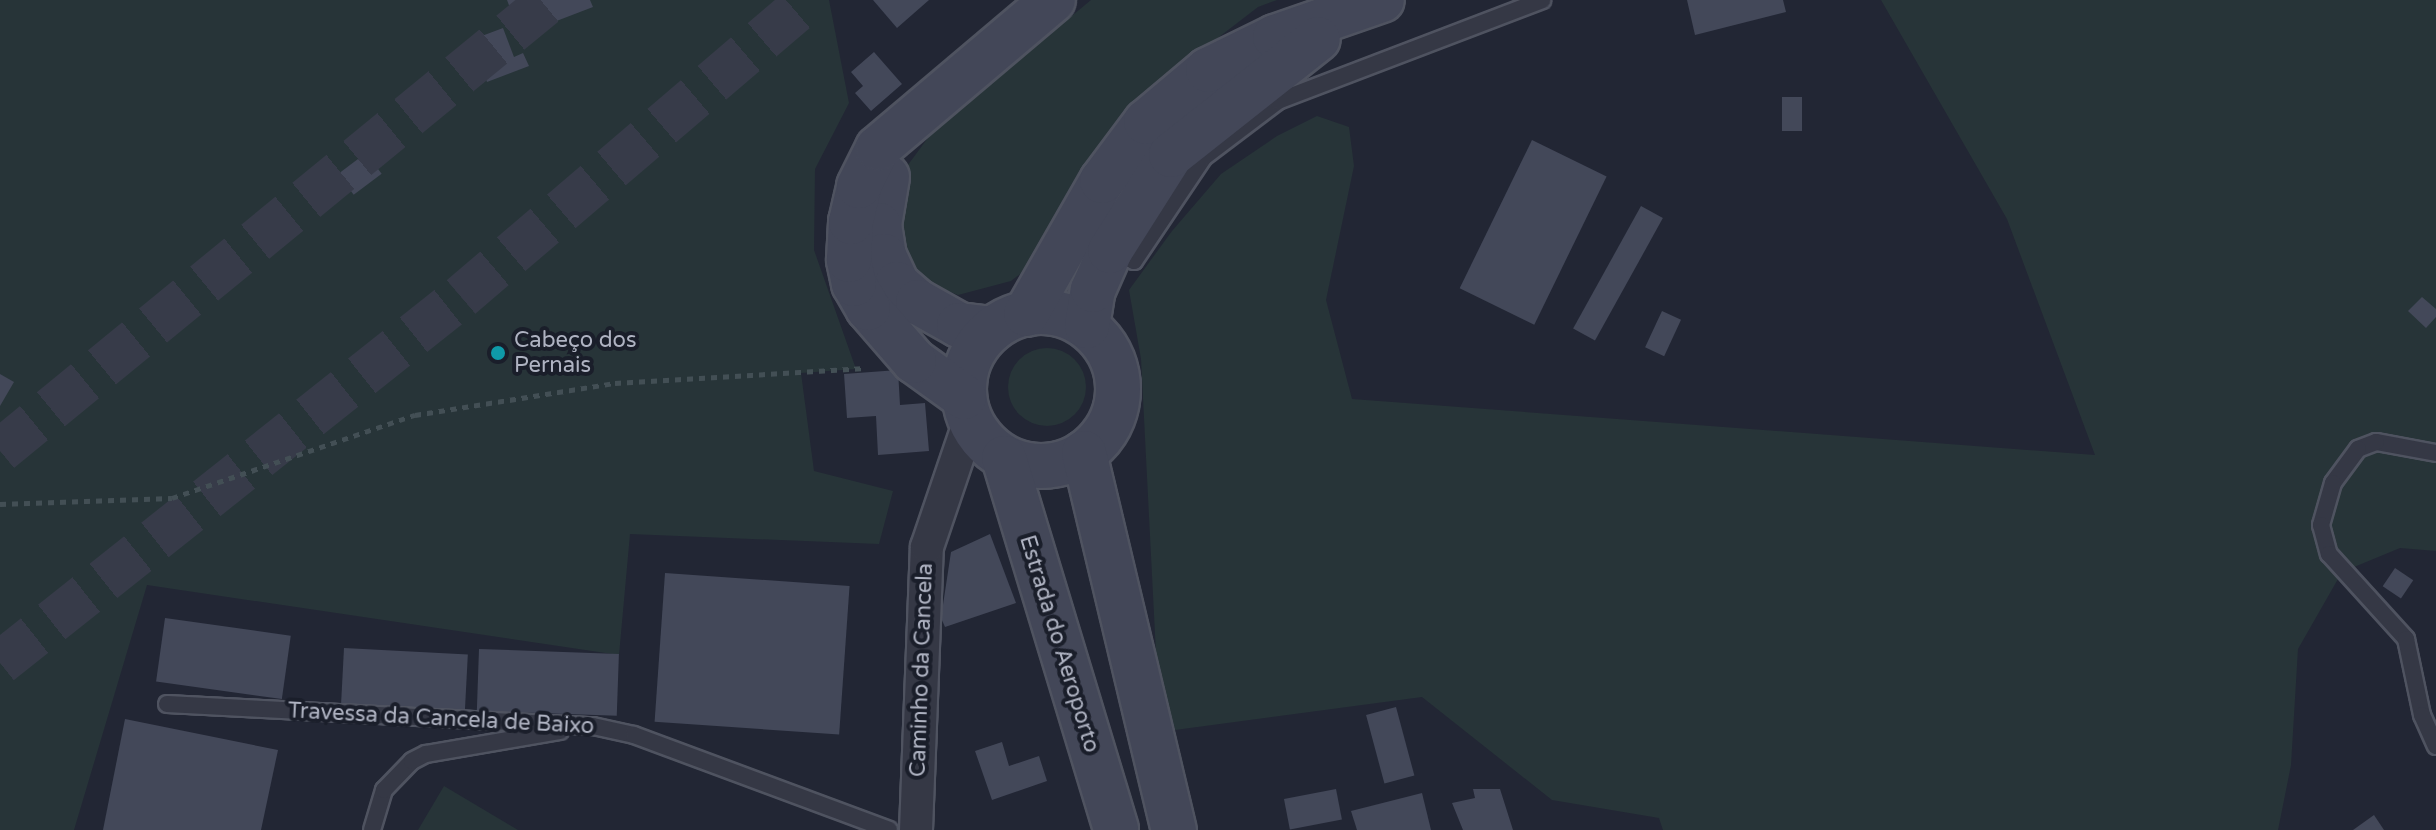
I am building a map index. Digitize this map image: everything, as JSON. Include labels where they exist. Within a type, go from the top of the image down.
[{"type":"main road","points":[[918,115],[892,159],[879,225],[884,256],[897,284],[918,302],[959,325],[1064,315],[1087,326],[1105,345],[1116,368],[1119,394],[1113,419],[1099,441],[1084,453],[1055,466],[1029,466],[1004,458],[985,442],[967,409],[914,361],[868,308],[854,284],[849,260],[851,222],[859,186],[878,148],[1053,0]]},
{"type":"main road","points":[[1087,326],[1093,290],[1110,251],[1171,155],[1368,5]]},
{"type":"main road","points":[[967,409],[966,372],[976,348],[1009,322],[1102,181],[1146,122],[1208,70],[1275,37],[1368,5]]},
{"type":"main road","points":[[1084,453],[1174,830]]},
{"type":"main road","name":"Estrada do Aeroporto","points":[[1004,458],[1116,830]]},
{"type":"street","name":"Caminho da Cancela","points":[[916,830],[921,631],[927,547],[967,409]]},
{"type":"lane","points":[[1110,251],[1134,261],[1204,157],[1278,101],[1542,0]]},
{"type":"lane","points":[[2436,453],[2376,442],[2358,449],[2333,483],[2321,525],[2329,554],[2406,639],[2422,715],[2436,746]]},
{"type":"lane","name":"Travessa da Cancela de Baixo","points":[[167,704],[593,726],[634,735],[889,830]]},
{"type":"lane","points":[[372,830],[384,790],[412,761],[426,754],[593,726]]},
{"type":"path","points":[[0,504],[172,498],[415,415],[599,386],[856,369],[914,361]]},
{"type":"shaded area","points":[[0,0],[829,0],[849,103],[815,169],[814,250],[856,369],[801,373],[814,471],[893,491],[879,544],[630,534],[619,655],[147,585],[74,830],[0,830]]},
{"type":"shaded area","points":[[1091,0],[1277,0],[1258,7],[1132,104],[1078,178],[1033,264],[1011,281],[958,295],[922,281],[894,234],[899,177],[933,131]]},
{"type":"shaded area","points":[[1881,0],[2436,0],[2436,551],[2400,548],[2342,572],[2298,649],[2291,765],[2278,830],[1663,830],[1659,818],[1552,800],[1422,697],[1160,732],[1141,359],[1129,290],[1172,231],[1221,174],[1277,136],[1317,116],[1349,127],[1354,166],[1326,300],[1352,399],[2095,455],[2007,219]]},
{"type":"shaded area","points":[[1039,348],[1055,348],[1069,354],[1080,365],[1086,387],[1080,409],[1069,420],[1055,426],[1039,426],[1025,420],[1014,409],[1008,395],[1008,379],[1014,365],[1025,354]]},
{"type":"shaded area","points":[[444,786],[518,830],[418,830]]},
{"type":"building","points":[[507,0],[590,0],[593,7],[520,35]]},
{"type":"building","points":[[873,0],[929,0],[897,28]]},
{"type":"building","points":[[1687,0],[1783,0],[1786,12],[1695,35]]},
{"type":"building","points":[[503,28],[514,57],[523,53],[529,66],[487,82],[471,40]]},
{"type":"building","points":[[874,52],[902,84],[871,111],[855,93],[863,86],[851,72]]},
{"type":"building","points":[[1782,97],[1802,97],[1802,131],[1782,131]]},
{"type":"building","points":[[1532,140],[1607,176],[1534,325],[1460,288]]},
{"type":"building","points":[[366,153],[382,174],[354,195],[338,174]]},
{"type":"building","points":[[1641,206],[1663,218],[1595,341],[1573,328]]},
{"type":"building","points":[[2422,297],[2436,309],[2436,317],[2426,328],[2408,311]]},
{"type":"building","points":[[1662,311],[1681,320],[1664,356],[1645,347]]},
{"type":"building","points":[[898,370],[900,405],[925,403],[929,451],[878,455],[876,416],[847,418],[844,374]]},
{"type":"building","points":[[0,374],[14,382],[0,406]]},
{"type":"building","points":[[990,534],[1016,603],[945,627],[941,618],[951,552]]},
{"type":"building","points":[[2395,568],[2413,580],[2401,599],[2383,586]]},
{"type":"building","points":[[665,573],[850,586],[839,735],[655,722]]},
{"type":"building","points":[[165,618],[291,636],[282,699],[156,681]]},
{"type":"building","points":[[344,648],[468,654],[465,713],[341,707]]},
{"type":"building","points":[[479,649],[619,654],[617,716],[477,711]]},
{"type":"building","points":[[1396,707],[1414,776],[1384,784],[1366,715]]},
{"type":"building","points":[[125,719],[278,750],[261,830],[103,830]]},
{"type":"building","points":[[1002,742],[1009,766],[1039,756],[1047,781],[992,800],[975,751]]},
{"type":"building","points":[[1336,789],[1342,819],[1290,830],[1284,799]]},
{"type":"building","points":[[1473,789],[1500,789],[1513,830],[1463,830],[1452,803],[1475,798]]},
{"type":"building","points":[[1422,793],[1431,830],[1357,830],[1351,811]]},
{"type":"building","points":[[2374,815],[2384,830],[2353,830]]},
{"type":"tunnel","points":[[0,451],[550,0]]},
{"type":"tunnel","points":[[0,663],[461,297],[809,0]]},
{"type":"place","name":"Cabeço dos Pernais","points":[[498,353]]}]
